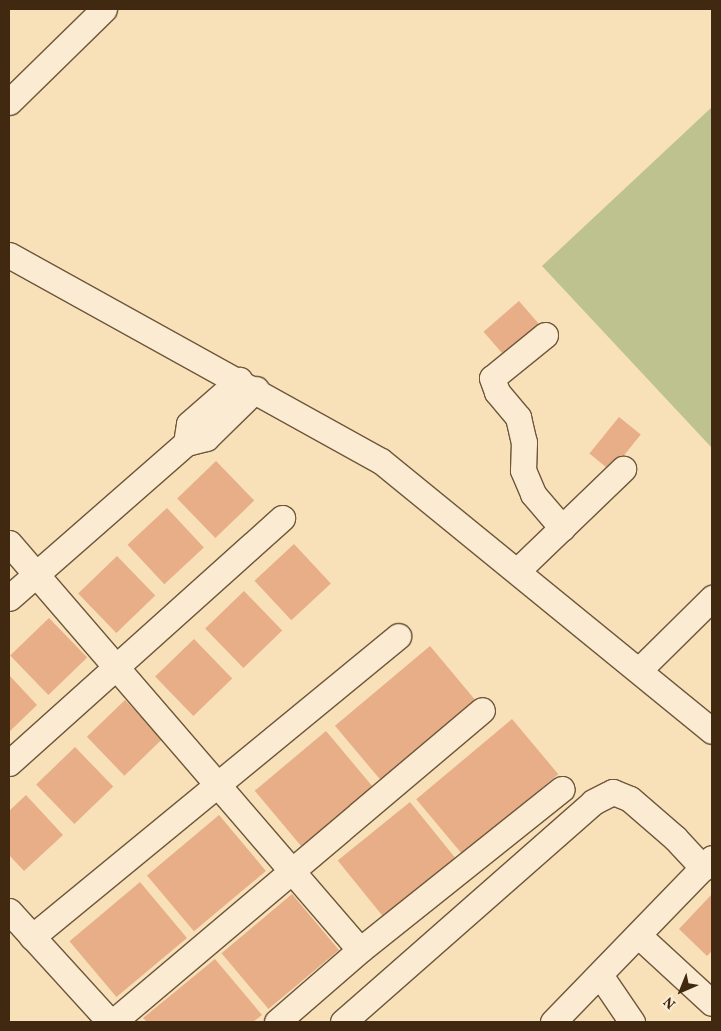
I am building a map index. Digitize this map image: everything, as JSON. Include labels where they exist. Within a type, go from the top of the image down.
[{"type":"street","points":[[9,102],[104,9]]},
{"type":"street","points":[[9,255],[247,384],[381,461],[518,570],[712,731]]},
{"type":"street","points":[[545,335],[492,378],[493,386],[520,424],[524,442],[523,470],[532,494],[562,528]]},
{"type":"street","points":[[9,598],[186,443],[206,438],[247,384]]},
{"type":"street","points":[[518,570],[623,470]]},
{"type":"street","points":[[9,763],[282,518]]},
{"type":"street","points":[[9,543],[220,785],[291,871],[360,950]]},
{"type":"street","points":[[639,670],[712,598]]},
{"type":"street","points":[[32,937],[220,785],[398,636]]},
{"type":"street","points":[[9,911],[111,1022],[482,710]]},
{"type":"street","points":[[277,1022],[360,950],[562,789]]},
{"type":"street","points":[[343,1022],[593,802],[613,792],[630,799],[707,863],[553,1022]]},
{"type":"street","points":[[638,935],[712,1003]]},
{"type":"street","points":[[600,975],[632,1022]]},
{"type":"green space","points":[[712,107],[712,448],[542,266]]},
{"type":"building","points":[[519,301],[540,325],[505,356],[484,332]]},
{"type":"building","points":[[619,417],[641,435],[611,471],[589,454]]},
{"type":"building","points":[[216,461],[254,501],[215,538],[177,499]]},
{"type":"building","points":[[167,508],[204,547],[164,584],[128,545]]},
{"type":"building","points":[[294,544],[331,583],[291,620],[255,581]]},
{"type":"building","points":[[117,556],[155,596],[116,633],[78,594]]},
{"type":"building","points":[[244,591],[282,631],[243,668],[205,629]]},
{"type":"building","points":[[49,618],[87,658],[48,695],[10,656]]},
{"type":"building","points":[[194,639],[232,679],[193,716],[155,677]]},
{"type":"building","points":[[430,646],[476,701],[381,781],[335,726]]},
{"type":"building","points":[[9,675],[37,705],[9,732]]},
{"type":"building","points":[[125,700],[163,739],[124,776],[87,737]]},
{"type":"building","points":[[512,719],[558,774],[463,855],[416,799]]},
{"type":"building","points":[[326,731],[374,788],[302,847],[255,791]]},
{"type":"building","points":[[75,747],[113,787],[74,824],[36,785]]},
{"type":"building","points":[[26,795],[63,835],[24,871],[9,855],[9,811]]},
{"type":"building","points":[[410,802],[455,858],[383,916],[338,861]]},
{"type":"building","points":[[219,815],[266,871],[194,931],[147,875]]},
{"type":"building","points":[[140,882],[187,938],[116,997],[70,941]]},
{"type":"building","points":[[292,894],[339,950],[268,1009],[222,953]]},
{"type":"building","points":[[712,894],[712,951],[707,956],[679,929]]},
{"type":"building","points":[[215,959],[262,1015],[253,1022],[147,1022],[143,1018]]}]
